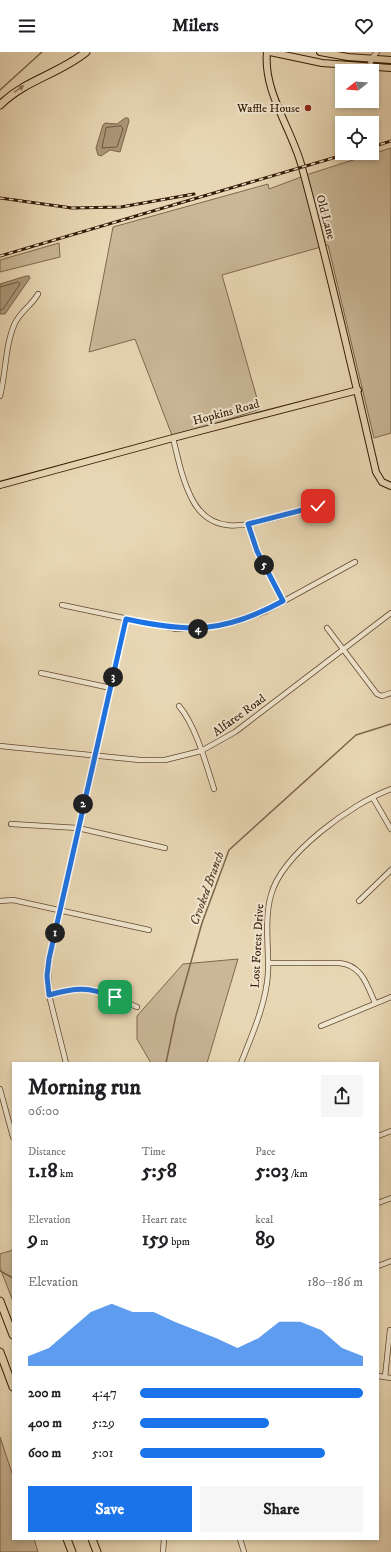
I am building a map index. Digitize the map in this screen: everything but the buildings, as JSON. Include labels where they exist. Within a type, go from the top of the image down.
[{"type":"highway","points":[[0,105],[22,87],[66,66],[86,52]]},
{"type":"highway","points":[[0,1301],[12,1333]]},
{"type":"highway","points":[[0,1352],[12,1384]]},
{"type":"highway","points":[[68,1540],[72,1552]]},
{"type":"highway","points":[[92,1540],[97,1552]]},
{"type":"main road","points":[[269,52],[335,64]]},
{"type":"main road","name":"Old Lane","points":[[269,52],[267,65],[270,83],[301,165],[358,390]]},
{"type":"main road","points":[[320,52],[391,60]]},
{"type":"main road","points":[[379,68],[391,68]]},
{"type":"main road","points":[[358,390],[378,476],[382,482],[391,486]]},
{"type":"main road","name":"Hopkins Road","points":[[0,485],[358,390]]},
{"type":"street","points":[[369,52],[372,59]]},
{"type":"street","points":[[371,64],[372,59],[377,52]]},
{"type":"street","points":[[0,396],[13,328],[21,314],[34,301],[38,294]]},
{"type":"street","points":[[173,438],[188,492],[200,512],[212,520],[225,525],[248,524],[331,504]]},
{"type":"street","points":[[248,524],[257,551],[283,601]]},
{"type":"street","points":[[62,604],[176,629],[211,627],[251,617],[355,562]]},
{"type":"street","name":"Alfaree Road","points":[[0,746],[152,761],[177,758],[200,751],[235,732],[391,613]]},
{"type":"street","points":[[66,1062],[49,995],[48,966],[126,619]]},
{"type":"street","points":[[328,628],[377,694],[382,696],[391,693]]},
{"type":"street","points":[[41,673],[111,688]]},
{"type":"street","points":[[179,706],[200,751],[214,790]]},
{"type":"street","name":"Lost Forest Drive","points":[[241,1062],[264,999],[268,963],[269,905],[273,890],[280,874],[316,836],[338,818],[372,798],[391,789]]},
{"type":"street","points":[[372,798],[391,829]]},
{"type":"street","points":[[11,824],[78,828],[165,848]]},
{"type":"street","points":[[359,901],[391,870]]},
{"type":"street","points":[[0,901],[13,900],[149,930]]},
{"type":"street","points":[[268,963],[339,963],[349,965],[358,970],[365,979],[375,1003]]},
{"type":"street","points":[[49,995],[76,988],[91,989],[137,1006]]},
{"type":"street","points":[[321,1026],[391,997]]},
{"type":"street","points":[[0,1089],[11,1123]]},
{"type":"street","points":[[379,1136],[391,1131]]},
{"type":"street","points":[[379,1204],[391,1198]]},
{"type":"street","points":[[379,1266],[391,1261]]},
{"type":"street","points":[[385,1377],[390,1330]]},
{"type":"street","points":[[379,1376],[391,1378]]},
{"type":"street","points":[[163,1552],[164,1540]]},
{"type":"street","points":[[240,1540],[244,1552]]},
{"type":"shaded area","points":[[391,148],[391,433],[374,438],[328,245],[222,275],[260,409],[173,438],[135,339],[89,352],[113,227],[268,184],[269,189],[353,160],[379,160],[379,152]]},
{"type":"shaded area","points":[[59,243],[60,257],[0,272],[0,260]]},
{"type":"shaded area","points":[[238,959],[207,1062],[150,1062],[137,1039],[137,1016],[183,964]]},
{"type":"shaded area","points":[[12,1250],[12,1298],[0,1268],[0,1254]]},
{"type":"shaded area","points":[[0,1437],[12,1473],[12,1540],[34,1540],[38,1552],[0,1552]]},
{"type":"water","points":[[125,118],[128,118],[129,121],[120,152],[110,150],[101,156],[98,155],[96,148],[103,125],[105,123],[117,124]]},
{"type":"water","points":[[29,276],[30,278],[5,314],[0,314],[0,284]]},
{"type":"waterway","points":[[0,90],[42,52]]},
{"type":"waterway","name":"Crooked Branch","points":[[166,1062],[176,1015],[202,923],[229,850],[356,735],[391,724]]},
{"type":"waterway","name":"Crooked Branch","points":[[0,1271],[12,1277]]},
{"type":"railway","points":[[379,145],[391,141]]},
{"type":"railway","points":[[0,256],[335,157]]},
{"type":"railway","points":[[0,198],[72,208],[121,207],[194,194]]},
{"type":"place","name":"Waffle House","points":[[308,108]]},
{"type":"route","points":[[115,997],[97,990],[83,988],[76,988],[49,995],[47,976],[49,959],[126,619],[176,629],[195,629],[225,625],[251,617],[264,612],[283,601],[257,551],[248,524],[318,506]]}]
